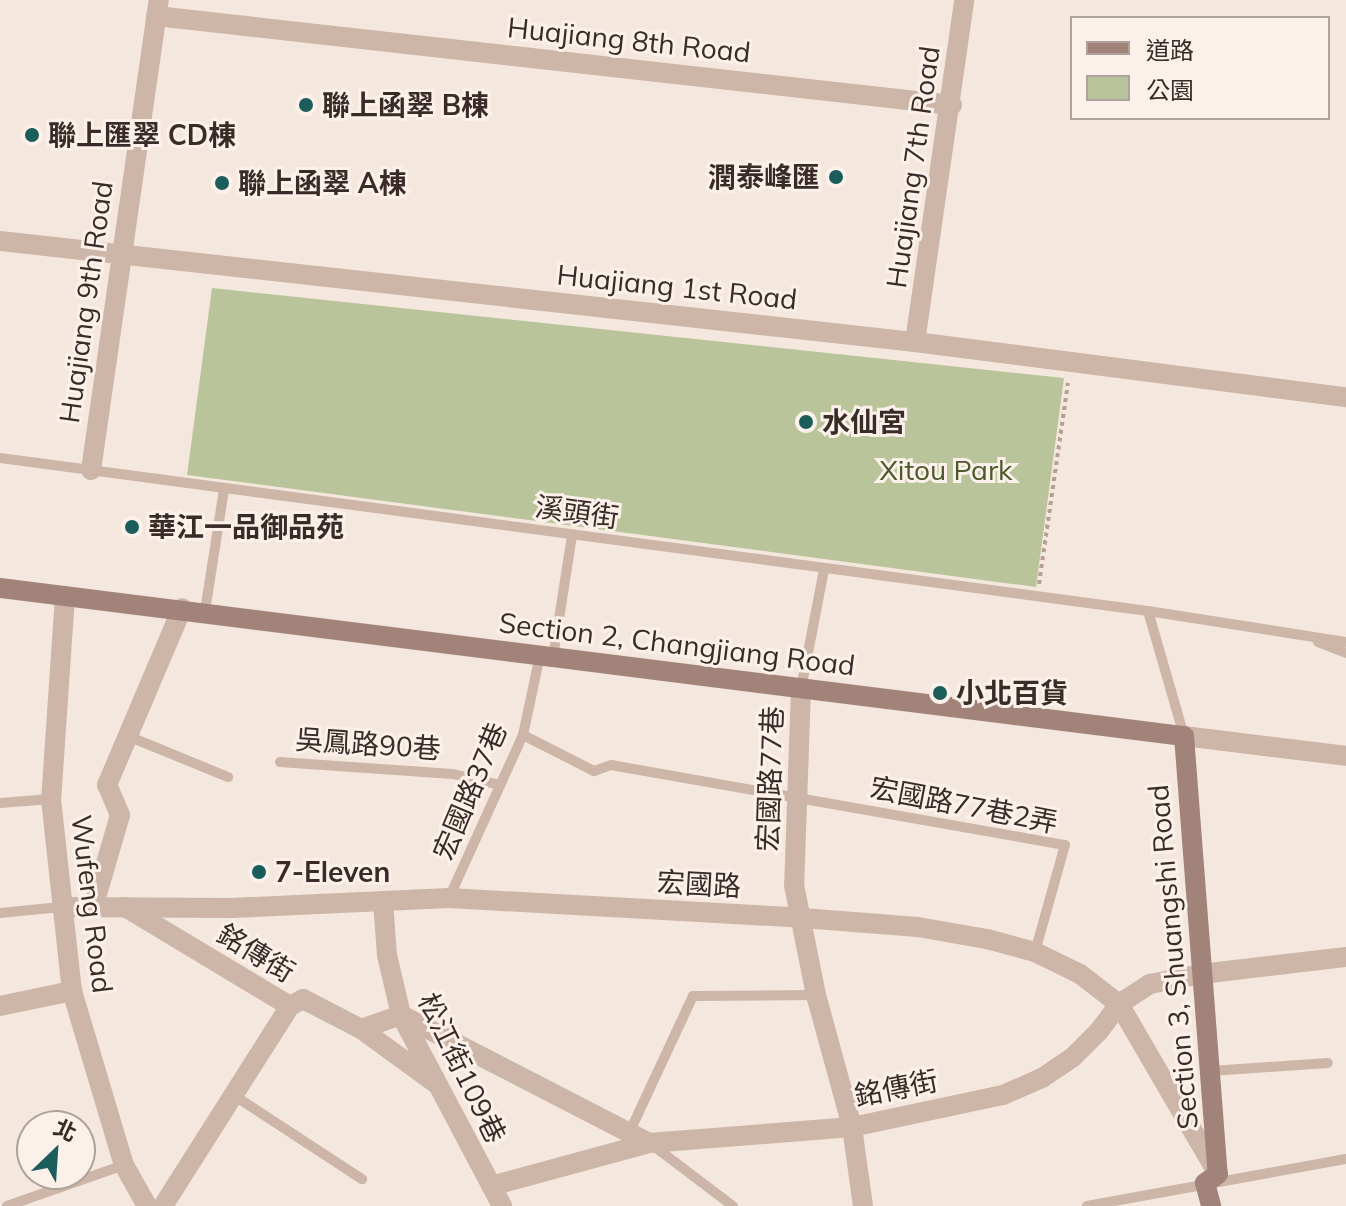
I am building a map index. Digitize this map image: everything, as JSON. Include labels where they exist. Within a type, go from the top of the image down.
[{"type":"street","name":"Huajiang 7th Road","points":[[915,342],[952,105],[964,0]]},
{"type":"street","name":"Huajiang 8th Road","points":[[157,8],[952,105]]},
{"type":"street","name":"Huajiang 9th Road","points":[[91,470],[157,8]]},
{"type":"street","name":"Huajiang 1st Road","points":[[0,241],[915,342],[1346,397]]},
{"type":"street","name":"Section 2, Changjiang Road","points":[[0,588],[182,608],[1346,756]]},
{"type":"street","name":"Wufeng Road","points":[[65,596],[51,799],[72,991],[124,1165],[147,1206]]},
{"type":"street","name":"Wufeng Road","points":[[93,908],[120,815],[107,785],[130,737],[182,608]]},
{"type":"street","name":"宏國路77巷","points":[[801,689],[794,885],[816,995],[852,1127],[863,1206]]},
{"type":"street","name":"Section 3, Shuangshi Road","points":[[1184,736],[1211,1071],[1211,1206]]},
{"type":"street","name":"宏國路","points":[[61,907],[231,908],[449,898],[918,927],[1035,952],[1080,974],[1119,1004],[1212,1178]]},
{"type":"street","name":"松江街109巷","points":[[383,901],[387,955],[401,1015],[502,1206]]},
{"type":"street","name":"銘傳街","points":[[125,907],[290,1006],[303,999],[361,1029],[434,1082]]},
{"type":"street","points":[[1119,1004],[1150,984],[1201,974],[1346,957]]},
{"type":"street","points":[[0,1006],[72,991]]},
{"type":"street","name":"銘傳街","points":[[491,1186],[649,1143],[852,1127],[1003,1095],[1042,1078],[1072,1058],[1099,1031],[1119,1004]]},
{"type":"street","points":[[163,1206],[290,1006]]},
{"type":"street","points":[[361,1029],[401,1015],[649,1143]]},
{"type":"lane","name":"溪頭街","points":[[0,458],[1148,611],[1304,636]]},
{"type":"lane","points":[[205,611],[224,489]]},
{"type":"lane","name":"宏國路37巷","points":[[449,898],[523,735],[547,656],[572,536]]},
{"type":"lane","points":[[801,689],[824,569]]},
{"type":"lane","points":[[1148,611],[1184,736]]},
{"type":"lane","points":[[1304,636],[1346,642]]},
{"type":"lane","points":[[1304,636],[1346,653]]},
{"type":"lane","points":[[523,735],[594,771],[611,765],[797,799]]},
{"type":"lane","points":[[130,737],[228,777]]},
{"type":"lane","name":"吳鳳路90巷","points":[[280,762],[453,774],[500,785]]},
{"type":"lane","points":[[0,803],[51,799]]},
{"type":"lane","name":"宏國路77巷2弄","points":[[797,799],[1065,845],[1035,952]]},
{"type":"lane","points":[[0,913],[61,907]]},
{"type":"lane","points":[[630,1131],[693,996],[816,995]]},
{"type":"lane","points":[[1211,1071],[1328,1063]]},
{"type":"lane","points":[[235,1096],[362,1179]]},
{"type":"lane","points":[[649,1143],[733,1206]]},
{"type":"lane","points":[[1087,1206],[1212,1178],[1346,1159]]},
{"type":"lane","points":[[7,1206],[124,1165]]},
{"type":"path","points":[[1037,598],[1071,361]]},
{"type":"green space","name":"Xitou Park","points":[[212,288],[1064,378],[1036,587],[187,475]]},
{"type":"place","name":"聯上函翠 B棟","points":[[306,105]]},
{"type":"place","name":"聯上匯翠 CD棟","points":[[32,135]]},
{"type":"place","name":"潤泰峰匯","points":[[836,177]]},
{"type":"place","name":"聯上函翠 A棟","points":[[222,183]]},
{"type":"place","name":"水仙宮","points":[[806,422]]},
{"type":"place","name":"華江一品御品苑","points":[[132,527]]},
{"type":"place","name":"小北百貨","points":[[940,693]]},
{"type":"place","name":"7-Eleven","points":[[259,872]]}]
